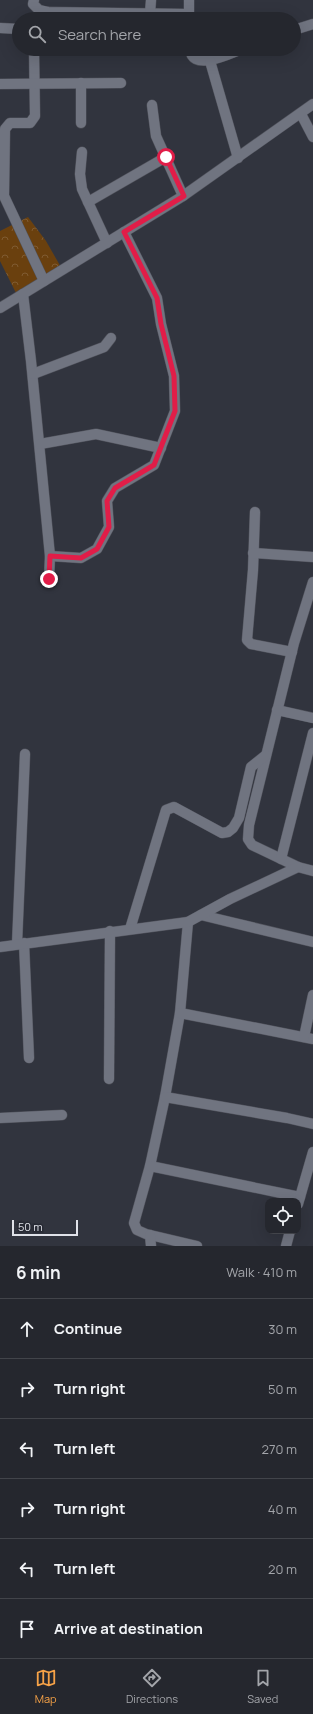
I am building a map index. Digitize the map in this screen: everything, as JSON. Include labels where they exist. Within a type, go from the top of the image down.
[{"type":"street","points":[[34,0],[33,4],[37,12]]},
{"type":"street","points":[[150,12],[151,0]]},
{"type":"street","points":[[189,0],[189,12]]},
{"type":"street","points":[[301,28],[313,24]]},
{"type":"street","points":[[0,28],[12,28]]},
{"type":"street","points":[[34,56],[35,116],[30,123],[10,123],[5,129],[4,196],[44,281]]},
{"type":"street","points":[[194,56],[210,62],[225,56]]},
{"type":"street","points":[[210,62],[238,158]]},
{"type":"street","points":[[81,83],[81,123]]},
{"type":"street","points":[[0,84],[121,83]]},
{"type":"street","points":[[0,308],[184,196],[313,104]]},
{"type":"street","points":[[152,105],[156,136],[184,196]]},
{"type":"street","points":[[301,114],[313,137]]},
{"type":"street","points":[[82,152],[80,174],[82,189],[107,243]]},
{"type":"street","points":[[88,202],[166,157]]},
{"type":"street","points":[[50,556],[81,558],[97,549],[109,527],[107,501],[115,488],[154,465],[175,411],[174,376],[161,324],[157,298],[124,232]]},
{"type":"street","points":[[23,294],[40,444],[50,556],[49,579]]},
{"type":"street","points":[[33,374],[104,347],[111,338]]},
{"type":"street","points":[[40,444],[96,434],[161,448]]},
{"type":"street","points":[[255,512],[247,640],[251,644],[292,652]]},
{"type":"street","points":[[253,553],[313,557]]},
{"type":"street","points":[[313,582],[292,652],[277,710],[249,825],[248,839],[252,845],[298,868],[313,871]]},
{"type":"street","points":[[277,710],[313,718]]},
{"type":"street","points":[[281,859],[313,733]]},
{"type":"street","points":[[25,754],[20,944],[29,1058]]},
{"type":"street","points":[[130,929],[166,810],[174,807],[222,833],[228,832],[233,828],[239,818],[251,767],[266,755]]},
{"type":"street","points":[[0,947],[110,931],[188,922],[230,899],[298,868]]},
{"type":"street","points":[[201,915],[313,942]]},
{"type":"street","points":[[188,922],[180,1013],[165,1097],[150,1166],[134,1223],[137,1230],[150,1235],[197,1246]]},
{"type":"street","points":[[109,1079],[110,931]]},
{"type":"street","points":[[180,1013],[308,1038],[313,995]]},
{"type":"street","points":[[165,1097],[287,1118],[313,1124]]},
{"type":"street","points":[[0,1118],[62,1115]]},
{"type":"street","points":[[300,1198],[313,1152]]},
{"type":"street","points":[[150,1166],[290,1198]]},
{"type":"street","points":[[286,1246],[289,1234]]},
{"type":"street","points":[[150,1235],[151,1246]]},
{"type":"green space","points":[[28,217],[46,241],[62,269],[16,293],[0,261],[0,231]]},
{"type":"route","points":[[49,579],[50,556],[81,558],[97,549],[109,527],[107,501],[115,488],[154,465],[175,411],[174,376],[161,324],[157,298],[124,232],[184,196],[166,157]]}]
